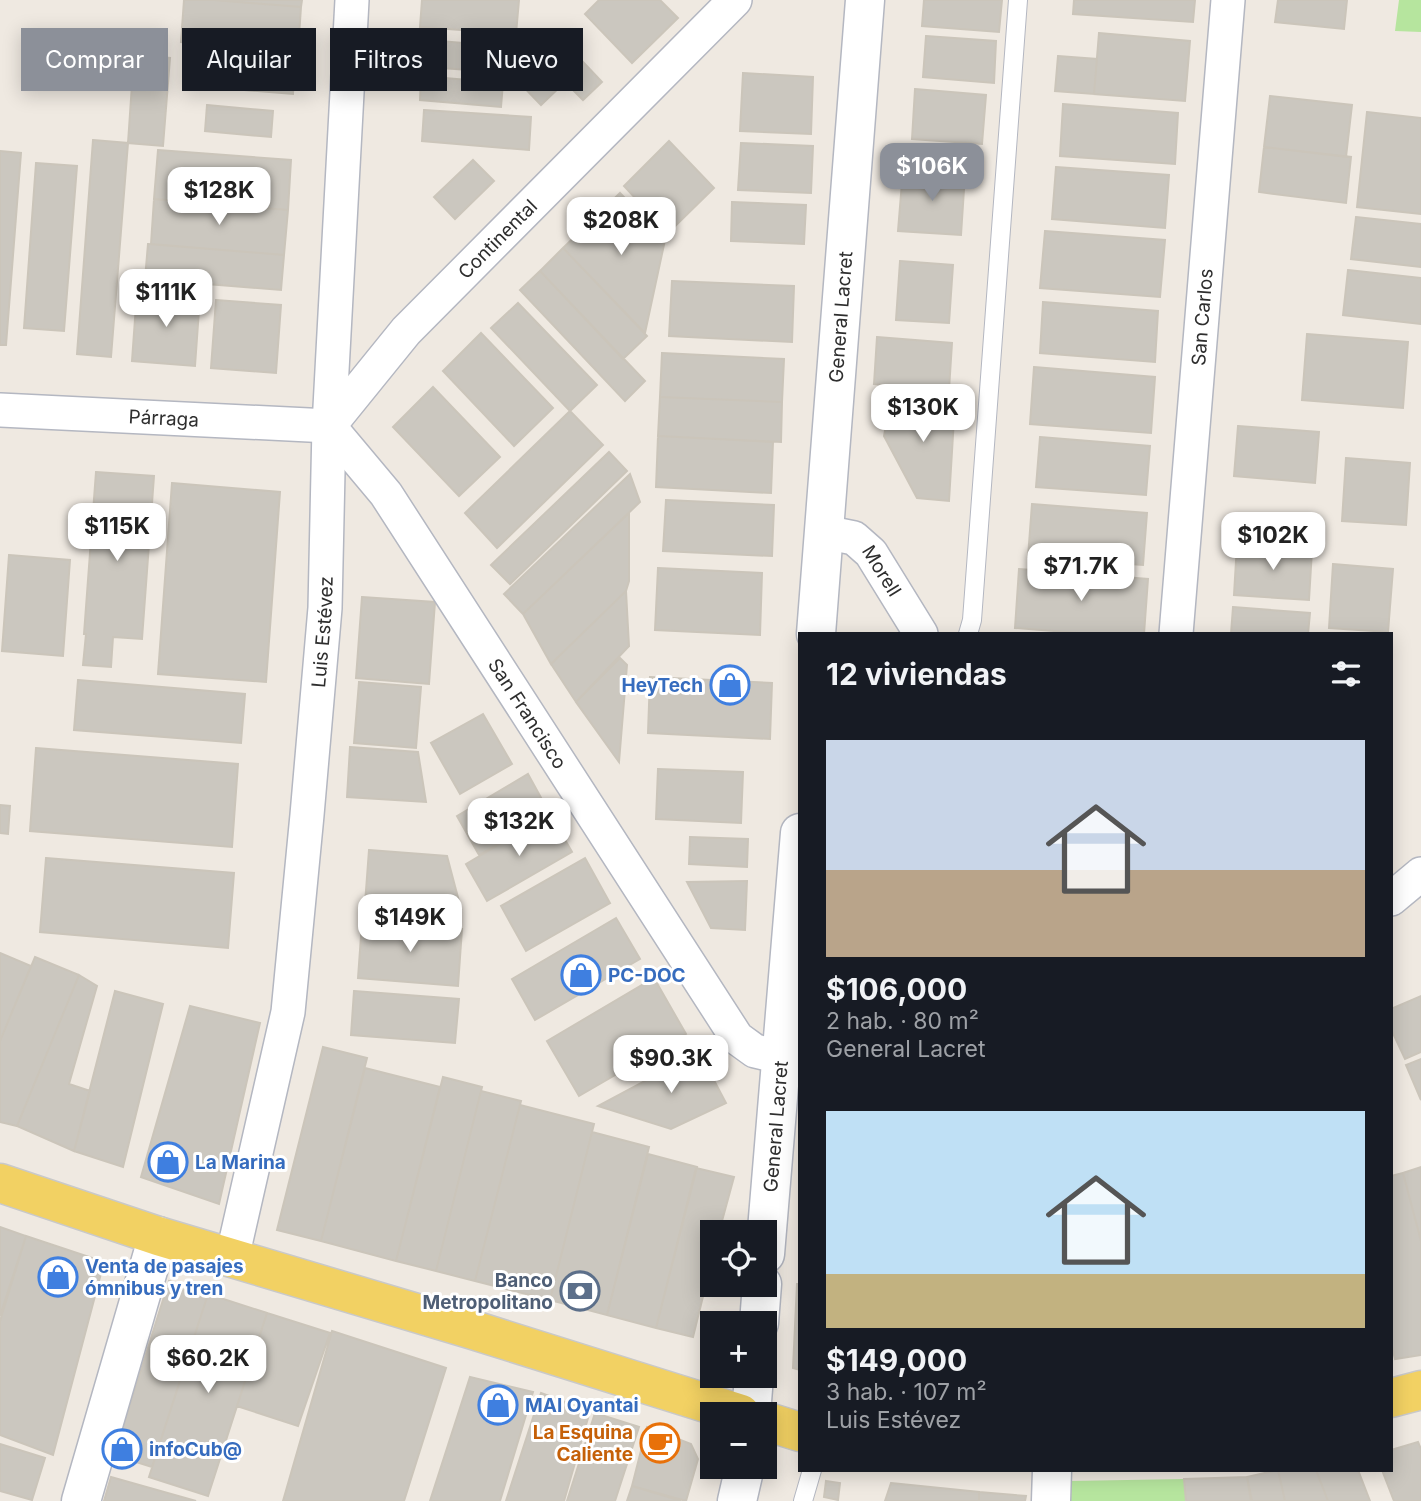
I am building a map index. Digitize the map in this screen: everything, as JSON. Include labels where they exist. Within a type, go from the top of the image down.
[{"type":"main road","name":"General Lacret","points":[[816,632],[865,0]]},
{"type":"main road","name":"General Lacret","points":[[768,1220],[798,858]]},
{"type":"main road","points":[[0,1183],[158,1236],[470,1329],[702,1402]]},
{"type":"main road","points":[[81,1501],[158,1236]]},
{"type":"main road","points":[[1393,1397],[1421,1390]]},
{"type":"main road","points":[[777,1425],[798,1431]]},
{"type":"main road","points":[[1051,1501],[1052,1472]]},
{"type":"main road","points":[[737,1501],[742,1479]]},
{"type":"street","name":"Luis Estévez","points":[[232,1258],[288,1012],[325,608],[329,426],[352,0]]},
{"type":"street","name":"Continental","points":[[329,426],[406,331],[734,0]]},
{"type":"street","name":"San Carlos","points":[[1176,632],[1228,0]]},
{"type":"street","name":"Párraga","points":[[0,410],[329,426]]},
{"type":"street","name":"San Francisco","points":[[329,426],[386,494],[737,1038],[755,1051],[782,1057]]},
{"type":"street","name":"Morell","points":[[824,532],[854,538],[870,553],[920,632]]},
{"type":"street","points":[[1393,897],[1421,874]]},
{"type":"lane","points":[[969,632],[972,620],[1018,0]]},
{"type":"lane","points":[[803,1501],[812,1472]]},
{"type":"green space","points":[[1399,0],[1421,0],[1421,32],[1395,31]]},
{"type":"green space","points":[[1184,1479],[1186,1501],[1069,1501],[1070,1481]]},
{"type":"building","points":[[184,0],[301,7],[300,28],[182,28]]},
{"type":"building","points":[[214,0],[302,0],[301,7]]},
{"type":"building","points":[[422,0],[519,0],[517,28],[461,30],[420,27]]},
{"type":"building","points":[[599,0],[660,0],[678,18],[632,63],[585,14]]},
{"type":"building","points":[[924,0],[1002,0],[999,32],[922,26]]},
{"type":"building","points":[[1074,0],[1195,0],[1193,22],[1073,14]]},
{"type":"building","points":[[1278,0],[1347,0],[1344,29],[1275,22]]},
{"type":"building","points":[[1099,33],[1190,41],[1185,101],[1094,94]]},
{"type":"building","points":[[926,36],[996,41],[994,83],[923,77]]},
{"type":"building","points":[[447,42],[461,43],[461,69],[447,68]]},
{"type":"building","points":[[1058,56],[1097,59],[1094,94],[1055,91]]},
{"type":"building","points":[[583,62],[602,82],[583,100],[574,91],[583,91]]},
{"type":"building","points":[[743,73],[813,77],[811,134],[740,131]]},
{"type":"building","points":[[447,78],[461,79],[461,91],[502,91],[501,107],[420,100],[420,91],[447,91]]},
{"type":"building","points":[[915,89],[986,95],[982,144],[912,139]]},
{"type":"building","points":[[132,91],[167,91],[163,146],[128,143]]},
{"type":"building","points":[[257,91],[293,91],[293,94]]},
{"type":"building","points":[[528,91],[556,91],[541,105]]},
{"type":"building","points":[[1270,96],[1352,105],[1346,157],[1264,147]]},
{"type":"building","points":[[1063,104],[1178,113],[1175,164],[1060,156]]},
{"type":"building","points":[[207,105],[273,111],[271,137],[205,131]]},
{"type":"building","points":[[424,110],[531,117],[529,150],[422,141]]},
{"type":"building","points":[[1367,112],[1421,118],[1421,214],[1357,207]]},
{"type":"building","points":[[93,140],[128,143],[111,357],[77,354]]},
{"type":"building","points":[[669,141],[714,188],[668,233],[624,186]]},
{"type":"building","points":[[741,143],[813,146],[811,193],[738,190]]},
{"type":"building","points":[[1264,147],[1351,157],[1346,203],[1259,192]]},
{"type":"building","points":[[158,150],[291,160],[288,210],[154,199]]},
{"type":"building","points":[[0,151],[21,153],[6,345],[0,345]]},
{"type":"building","points":[[473,160],[494,181],[455,219],[434,197]]},
{"type":"building","points":[[36,163],[77,166],[64,331],[24,328]]},
{"type":"building","points":[[1056,167],[1169,175],[1165,228],[1052,219]]},
{"type":"building","points":[[903,170],[965,174],[961,235],[898,231]]},
{"type":"building","points":[[620,193],[665,240],[645,333],[563,248]]},
{"type":"building","points":[[154,199],[288,210],[284,255],[151,244]]},
{"type":"building","points":[[732,202],[806,205],[804,244],[731,241]]},
{"type":"building","points":[[1356,217],[1421,224],[1421,267],[1351,259]]},
{"type":"building","points":[[1045,231],[1165,240],[1160,297],[1040,288]]},
{"type":"building","points":[[148,244],[284,255],[281,290],[145,279]]},
{"type":"building","points":[[563,248],[647,336],[623,359],[540,271]]},
{"type":"building","points":[[900,261],[953,265],[949,323],[896,320]]},
{"type":"building","points":[[1348,270],[1421,278],[1421,324],[1343,315]]},
{"type":"building","points":[[540,271],[645,381],[625,401],[520,290]]},
{"type":"building","points":[[672,281],[794,286],[792,342],[669,336]]},
{"type":"building","points":[[137,291],[200,296],[195,366],[132,361]]},
{"type":"building","points":[[216,300],[281,305],[276,373],[211,368]]},
{"type":"building","points":[[1043,302],[1158,311],[1155,362],[1040,353]]},
{"type":"building","points":[[518,303],[597,385],[570,411],[491,328]]},
{"type":"building","points":[[481,333],[553,408],[514,446],[443,371]]},
{"type":"building","points":[[1307,334],[1408,342],[1403,408],[1302,400]]},
{"type":"building","points":[[877,337],[952,343],[949,390],[874,384]]},
{"type":"building","points":[[662,353],[784,359],[782,402],[660,397]]},
{"type":"building","points":[[1034,367],[1155,377],[1151,433],[1030,424]]},
{"type":"building","points":[[433,387],[500,457],[459,496],[393,427]]},
{"type":"building","points":[[660,397],[782,402],[781,442],[658,436]]},
{"type":"building","points":[[891,397],[955,402],[949,501],[917,498],[884,436]]},
{"type":"building","points":[[570,411],[603,445],[497,548],[465,513]]},
{"type":"building","points":[[1238,426],[1319,432],[1315,483],[1234,476]]},
{"type":"building","points":[[658,436],[773,442],[771,493],[656,487]]},
{"type":"building","points":[[1040,437],[1150,446],[1146,495],[1036,487]]},
{"type":"building","points":[[609,452],[627,471],[510,584],[491,565]]},
{"type":"building","points":[[1346,458],[1410,463],[1406,525],[1342,521]]},
{"type":"building","points":[[96,472],[154,476],[142,639],[113,637],[111,667],[83,665]]},
{"type":"building","points":[[630,474],[640,502],[523,614],[504,594]]},
{"type":"building","points":[[172,483],[280,492],[266,682],[158,674]]},
{"type":"building","points":[[666,500],[774,505],[772,556],[663,551]]},
{"type":"building","points":[[1032,504],[1147,513],[1143,565],[1028,557]]},
{"type":"building","points":[[629,513],[629,581],[626,591],[551,664],[523,614]]},
{"type":"building","points":[[1237,544],[1312,550],[1309,600],[1234,595]]},
{"type":"building","points":[[9,555],[70,560],[63,656],[2,651]]},
{"type":"building","points":[[1333,564],[1393,569],[1388,632],[1329,628]]},
{"type":"building","points":[[658,568],[762,573],[760,635],[655,630]]},
{"type":"building","points":[[1019,569],[1148,579],[1144,632],[1066,632],[1015,628]]},
{"type":"building","points":[[626,591],[629,646],[576,702],[551,664]]},
{"type":"building","points":[[362,597],[435,602],[429,684],[356,678]]},
{"type":"building","points":[[1233,607],[1310,613],[1308,632],[1231,632]]},
{"type":"building","points":[[620,658],[627,665],[619,762],[576,702]]},
{"type":"building","points":[[650,677],[772,683],[770,739],[648,733]]},
{"type":"building","points":[[78,680],[245,694],[241,743],[74,730]]},
{"type":"building","points":[[359,682],[421,687],[416,748],[354,743]]},
{"type":"building","points":[[483,714],[512,764],[460,794],[431,743]]},
{"type":"building","points":[[350,747],[418,752],[426,802],[347,797]]},
{"type":"building","points":[[36,748],[238,764],[232,847],[30,831]]},
{"type":"building","points":[[658,769],[743,772],[741,823],[656,819]]},
{"type":"building","points":[[528,774],[550,814],[479,855],[457,816]]},
{"type":"building","points":[[0,805],[10,806],[8,834],[0,833]]},
{"type":"building","points":[[550,814],[572,852],[487,901],[466,864]]},
{"type":"building","points":[[690,837],[748,839],[747,867],[689,864]]},
{"type":"building","points":[[369,850],[447,856],[461,909],[365,904]]},
{"type":"building","points":[[46,858],[234,873],[228,948],[40,932]]},
{"type":"building","points":[[585,858],[610,903],[526,951],[501,906]]},
{"type":"building","points":[[747,881],[745,930],[711,928],[687,882]]},
{"type":"building","points":[[616,918],[640,959],[535,1020],[512,979]]},
{"type":"building","points":[[362,922],[462,929],[458,986],[358,978]]},
{"type":"building","points":[[0,953],[31,966],[0,1041]]},
{"type":"building","points":[[35,957],[79,975],[17,1126],[0,1122],[0,1041]]},
{"type":"building","points":[[79,975],[97,986],[69,1084],[90,1091],[74,1151],[17,1126]]},
{"type":"building","points":[[654,978],[686,1034],[579,1096],[547,1041]]},
{"type":"building","points":[[115,991],[163,1004],[123,1167],[74,1151]]},
{"type":"building","points":[[354,991],[459,999],[455,1043],[351,1035]]},
{"type":"building","points":[[1421,996],[1421,1052],[1405,1059],[1393,1033],[1393,1008]]},
{"type":"building","points":[[190,1006],[260,1023],[219,1204],[141,1177]]},
{"type":"building","points":[[323,1047],[367,1058],[321,1241],[277,1230]]},
{"type":"building","points":[[699,1052],[726,1103],[671,1129],[598,1106]]},
{"type":"building","points":[[1421,1059],[1421,1100],[1406,1065]]},
{"type":"building","points":[[365,1068],[440,1087],[396,1261],[321,1241]]},
{"type":"building","points":[[443,1077],[482,1087],[436,1271],[396,1261]]},
{"type":"building","points":[[481,1091],[521,1101],[475,1281],[436,1271]]},
{"type":"building","points":[[520,1105],[594,1124],[550,1300],[475,1281]]},
{"type":"building","points":[[592,1132],[649,1147],[607,1315],[550,1300]]},
{"type":"building","points":[[648,1154],[697,1167],[656,1328],[607,1315]]},
{"type":"building","points":[[1421,1167],[1421,1241],[1403,1173]]},
{"type":"building","points":[[696,1168],[734,1177],[722,1220],[700,1220],[700,1297],[703,1297],[693,1337],[656,1328]]},
{"type":"building","points":[[1403,1173],[1421,1241],[1421,1355],[1395,1359],[1393,1351],[1393,1176]]},
{"type":"building","points":[[0,1227],[26,1236],[0,1316]]},
{"type":"building","points":[[26,1236],[104,1262],[53,1455],[0,1435],[0,1321]]},
{"type":"building","points":[[169,1281],[208,1294],[152,1467],[114,1455]]},
{"type":"building","points":[[797,1284],[798,1284],[798,1369],[793,1368]]},
{"type":"building","points":[[208,1294],[267,1313],[208,1496],[149,1477]]},
{"type":"building","points":[[267,1313],[330,1333],[298,1426],[237,1406]]},
{"type":"building","points":[[332,1331],[446,1368],[404,1501],[283,1501]]},
{"type":"building","points":[[470,1377],[533,1392],[500,1501],[430,1501]]},
{"type":"building","points":[[541,1393],[590,1411],[564,1501],[506,1501]]},
{"type":"building","points":[[595,1413],[639,1427],[615,1501],[567,1501]]},
{"type":"building","points":[[647,1427],[691,1444],[698,1459],[686,1501],[632,1486]]},
{"type":"building","points":[[1418,1442],[1421,1449],[1421,1501],[1394,1501],[1383,1472],[1393,1472],[1393,1449]]},
{"type":"building","points":[[0,1444],[45,1458],[32,1500],[0,1491]]},
{"type":"building","points":[[1278,1472],[1285,1501],[1252,1501],[1247,1477]]},
{"type":"building","points":[[1278,1472],[1317,1472],[1328,1501],[1285,1501]]},
{"type":"building","points":[[1317,1472],[1359,1472],[1370,1501],[1328,1501]]},
{"type":"building","points":[[111,1477],[196,1501],[104,1501]]},
{"type":"building","points":[[1247,1477],[1251,1501],[1186,1501],[1184,1479]]},
{"type":"building","points":[[826,1481],[840,1483],[838,1500],[824,1497]]},
{"type":"building","points":[[891,1483],[979,1492],[979,1501],[885,1501]]},
{"type":"building","points":[[632,1486],[681,1501],[627,1501]]},
{"type":"building","points":[[979,1492],[1026,1496],[1025,1501],[979,1501]]},
{"type":"place","name":"HeyTech","points":[[730,685]]},
{"type":"place","name":"PC-DOC","points":[[581,975]]},
{"type":"place","name":"La Marina","points":[[168,1162]]},
{"type":"place","name":"Venta de pasajes ómnibus y tren","points":[[58,1277]]},
{"type":"place","name":"Banco Metropolitano","points":[[580,1291]]},
{"type":"place","name":"MAI Oyantai","points":[[498,1405]]},
{"type":"place","name":"La Esquina Caliente","points":[[660,1443]]},
{"type":"place","name":"infoCub@","points":[[122,1449]]}]
